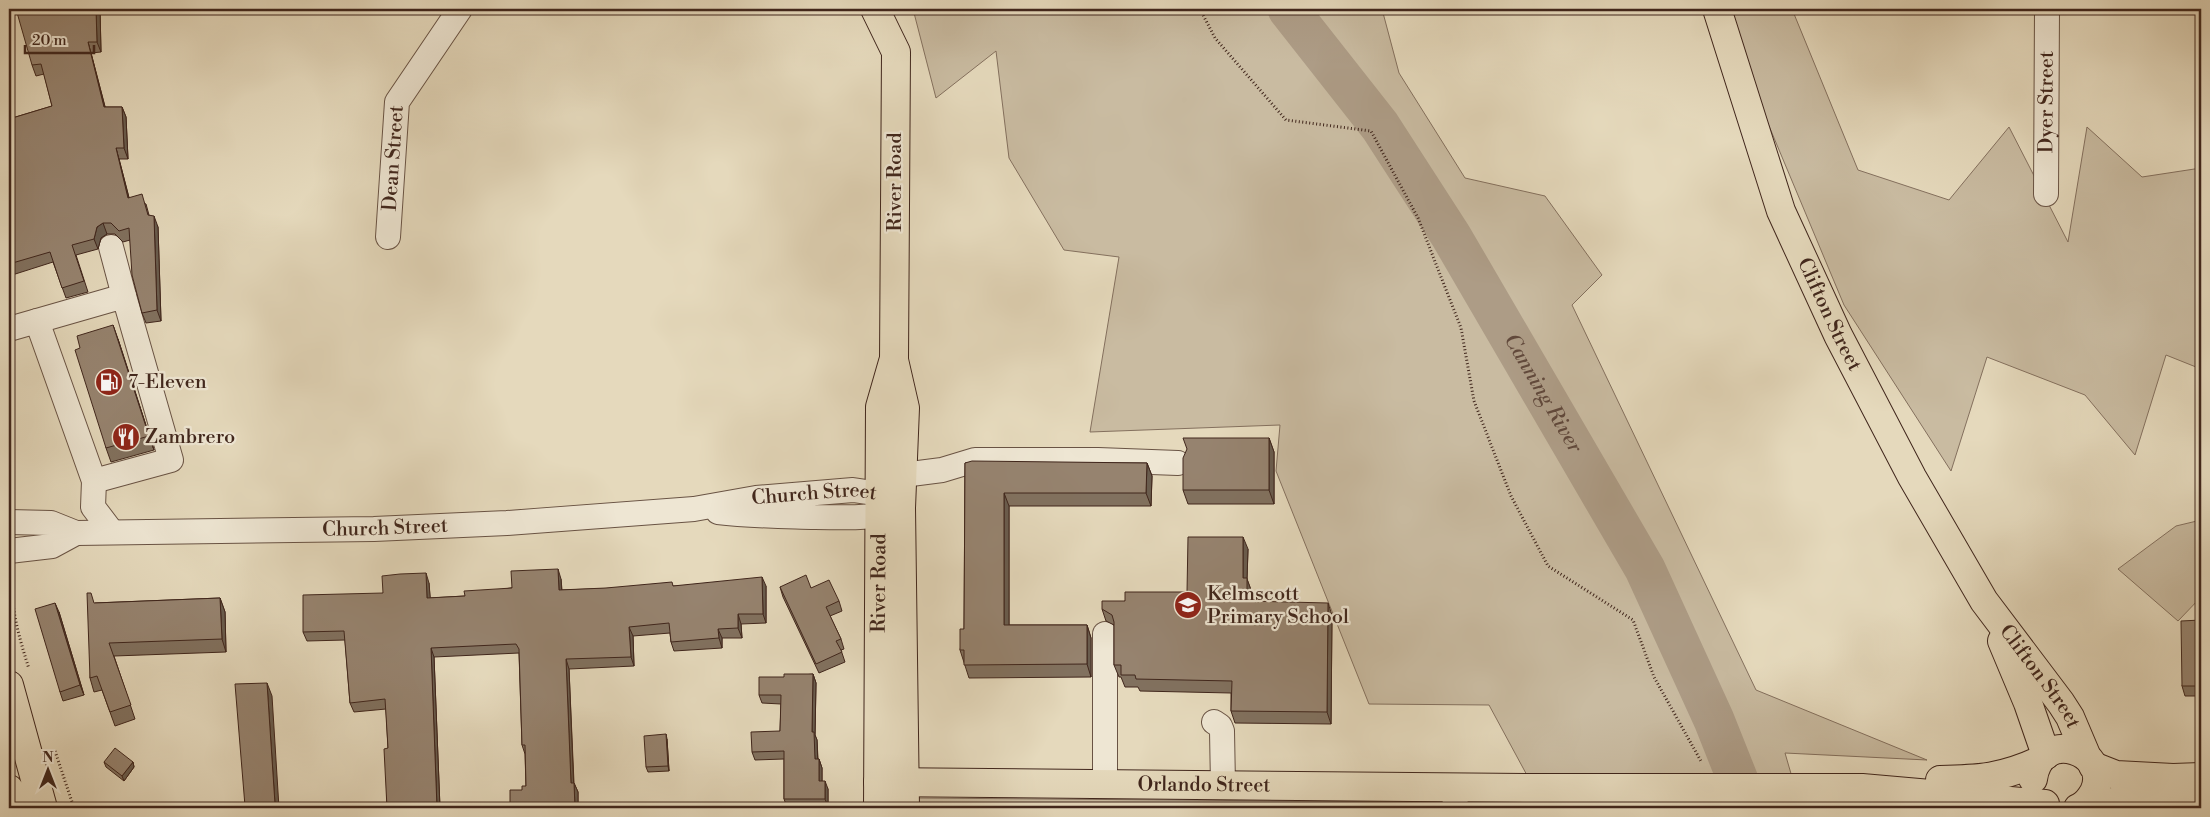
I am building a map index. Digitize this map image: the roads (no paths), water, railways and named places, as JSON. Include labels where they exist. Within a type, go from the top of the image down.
[{"type":"main road","name":"River Road","points":[[875,9],[896,52],[894,360],[905,408],[903,475],[887,506],[878,795]]},
{"type":"main road","name":"Clifton Street","points":[[1717,9],[1782,211],[1838,335],[1912,477],[1984,600],[2061,703],[2090,762]]},
{"type":"main road","name":"River Road","points":[[894,360],[880,407],[906,795]]},
{"type":"main road","name":"Clifton Street","points":[[1984,600],[2028,703],[2043,758]]},
{"type":"main road","points":[[9,685],[43,808]]},
{"type":"main road","name":"Orlando Street","points":[[1862,788],[1937,780],[1987,779],[2013,773],[2057,749],[2068,748],[2116,775],[2201,777]]},
{"type":"main road","points":[[2043,758],[2034,771],[2033,781],[2035,792],[2048,806]]},
{"type":"main road","points":[[2080,807],[2091,799],[2096,788],[2096,777],[2090,762]]},
{"type":"main road","name":"Orlando Street","points":[[878,795],[1105,784],[1223,785],[1454,798],[1526,788],[1862,788],[2048,806]]},
{"type":"main road","points":[[9,789],[15,808]]},
{"type":"main road","points":[[2080,807],[2144,798],[2201,798]]},
{"type":"street","name":"Dean Street","points":[[388,237],[397,102],[460,9]]},
{"type":"street","name":"Dyer Street","points":[[2046,194],[2047,9]]},
{"type":"street","points":[[94,481],[171,460],[111,247]]},
{"type":"street","points":[[9,329],[124,296]]},
{"type":"street","points":[[37,320],[94,481],[93,507],[112,532]]},
{"type":"street","points":[[903,475],[935,472],[975,460],[1098,460],[1178,463]]},
{"type":"street","name":"Church Street","points":[[9,522],[51,523],[76,533],[374,529],[694,510],[753,516],[887,506]]},
{"type":"street","name":"Church Street","points":[[9,551],[52,546],[76,533]]},
{"type":"street","points":[[1105,634],[1105,784]]},
{"type":"street","points":[[1214,722],[1220,726],[1222,731],[1223,785]]},
{"type":"waterway","name":"Canning River","points":[[1288,9],[1380,126],[1451,236],[1645,569],[1714,720],[1749,808]]},
{"type":"place","name":"7-Eleven","points":[[109,382]]},
{"type":"place","name":"Zambrero","points":[[126,437]]},
{"type":"place","name":"Kelmscott Primary School","points":[[1188,605]]}]
